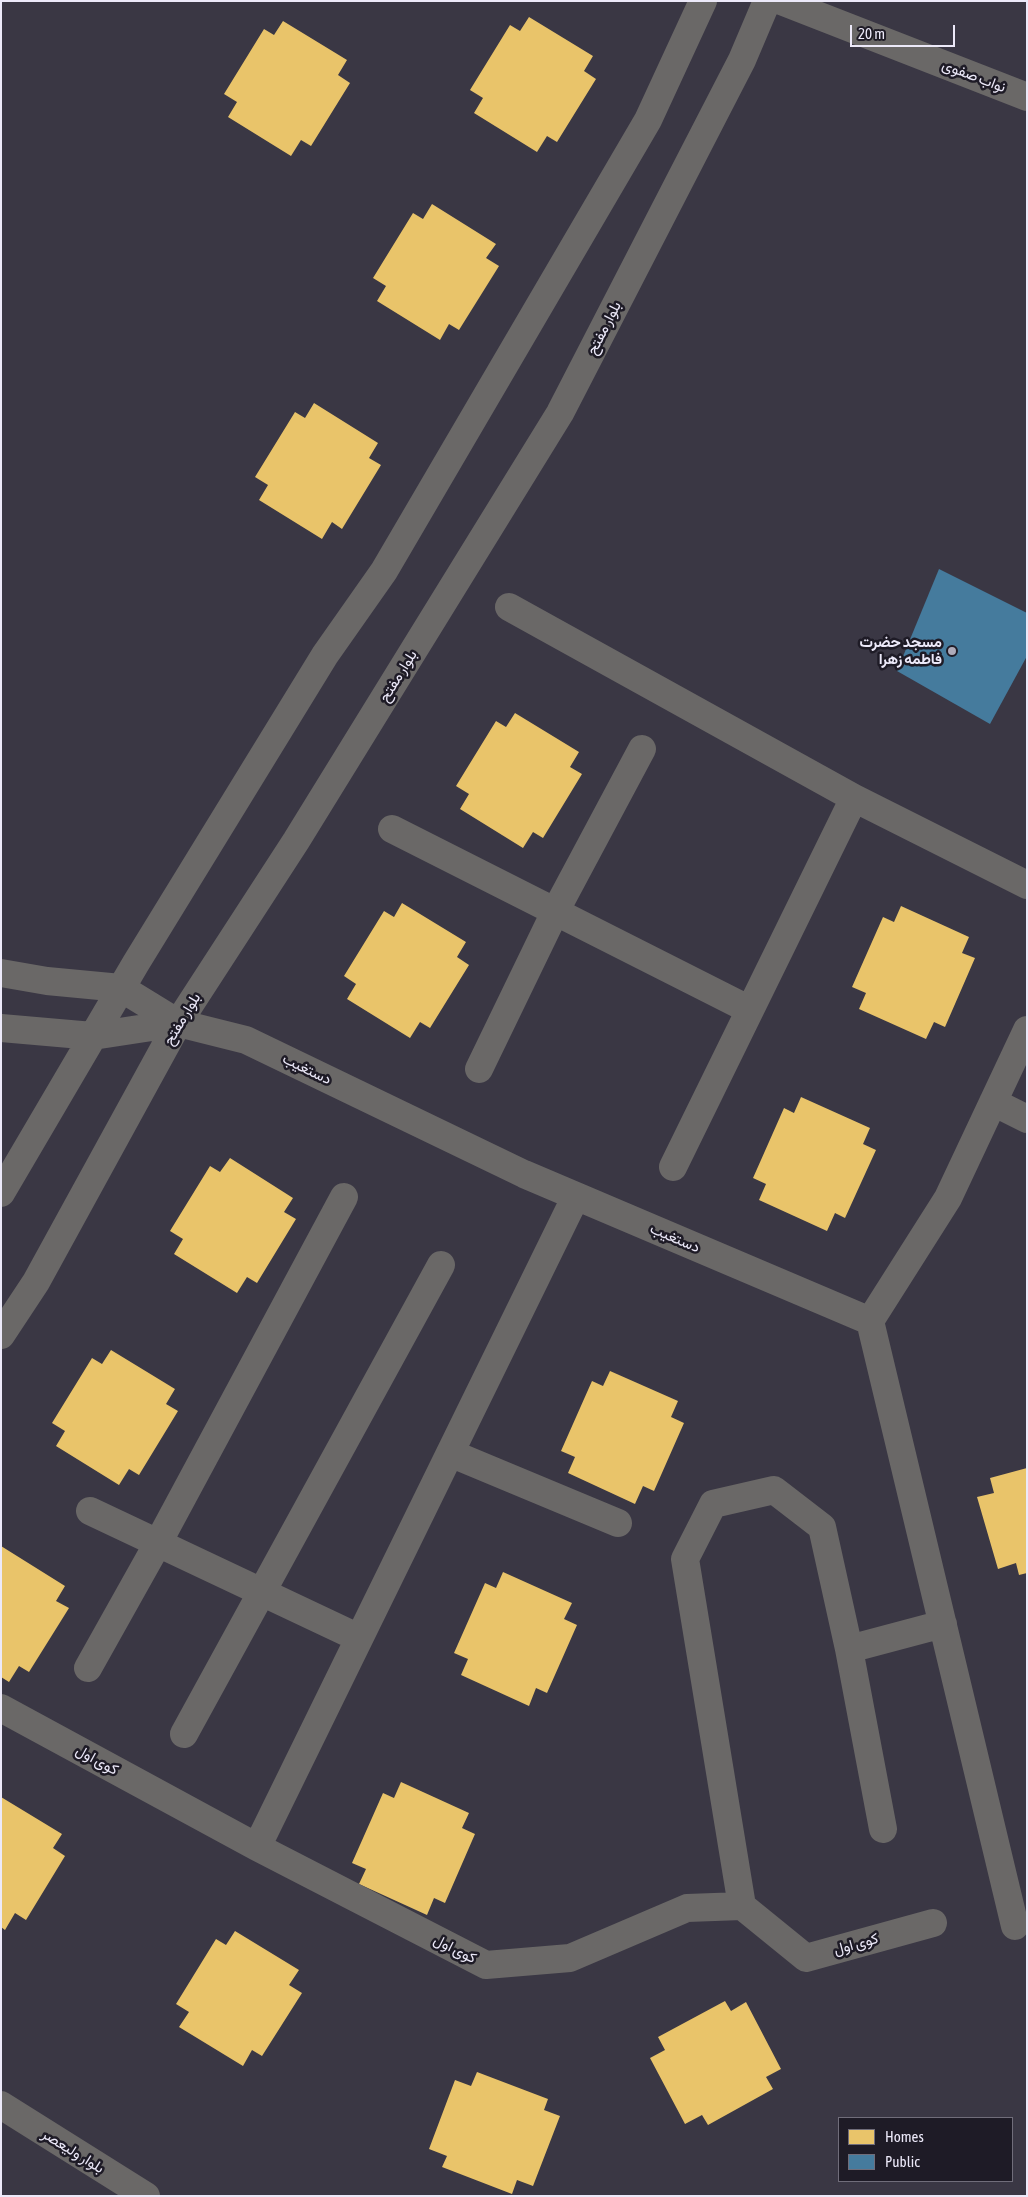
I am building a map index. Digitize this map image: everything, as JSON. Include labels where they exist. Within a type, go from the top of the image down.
[{"type":"street","points":[[1,1193],[121,988],[325,655],[384,571],[648,120],[703,1]]},
{"type":"street","name":"بلوار مفتح","points":[[1,1335],[36,1282],[178,1024],[296,841],[560,413],[742,60],[767,1]]},
{"type":"street","name":"نواب صفوی","points":[[781,1],[1027,97]]},
{"type":"street","points":[[509,607],[854,798],[1027,885]]},
{"type":"street","points":[[479,1069],[555,912],[642,749]]},
{"type":"street","points":[[673,1167],[854,798]]},
{"type":"street","points":[[392,829],[750,1010]]},
{"type":"street","name":"دستغیب","points":[[1,973],[47,981],[121,988],[178,1024],[246,1040],[524,1174],[870,1321]]},
{"type":"street","name":"دستغیب","points":[[1,1028],[93,1036],[178,1024]]},
{"type":"street","points":[[1016,1926],[870,1321],[948,1198],[1027,1030]]},
{"type":"street","points":[[993,1102],[1027,1119]]},
{"type":"street","points":[[257,1847],[576,1196]]},
{"type":"street","points":[[88,1668],[158,1543],[344,1197]]},
{"type":"street","points":[[184,1734],[441,1265]]},
{"type":"street","points":[[450,1453],[618,1523]]},
{"type":"street","points":[[742,1906],[686,1559],[713,1504],[774,1490],[822,1526],[849,1649],[883,1829]]},
{"type":"street","points":[[90,1511],[359,1638]]},
{"type":"street","points":[[849,1649],[943,1624]]},
{"type":"street","name":"کوی اول","points":[[1,1708],[257,1847],[486,1965],[570,1958],[687,1908],[742,1906],[806,1958],[932,1924]]},
{"type":"street","name":"بلوار ولیعصر","points":[[1,2105],[146,2196]]},
{"type":"building: Homes","points":[[529,17],[593,56],[584,71],[596,79],[557,142],[547,136],[537,152],[474,113],[483,98],[470,90],[510,25],[520,31]]},
{"type":"building: Homes","points":[[283,21],[347,60],[338,75],[350,83],[311,146],[301,140],[291,156],[228,117],[237,102],[224,94],[264,29],[274,35]]},
{"type":"building: Homes","points":[[432,204],[496,244],[486,258],[499,266],[459,330],[449,324],[440,340],[377,301],[386,286],[373,278],[413,213],[423,219]]},
{"type":"building: Homes","points":[[314,403],[378,443],[369,458],[381,465],[342,529],[332,522],[322,539],[259,500],[268,485],[255,477],[295,412],[305,418]]},
{"type":"building: Homes","points":[[515,713],[579,752],[570,767],[582,774],[543,838],[533,832],[523,848],[460,809],[469,794],[456,786],[496,721],[506,727]]},
{"type":"building: Homes","points":[[402,903],[466,942],[457,957],[469,965],[430,1028],[420,1022],[410,1038],[347,999],[356,984],[344,976],[384,911],[394,917]]},
{"type":"building: Homes","points":[[901,906],[969,937],[962,953],[975,958],[945,1027],[934,1022],[926,1039],[859,1009],[866,993],[852,987],[883,917],[894,922]]},
{"type":"building: Homes","points":[[801,1097],[870,1128],[863,1144],[876,1150],[845,1218],[835,1213],[827,1231],[759,1200],[766,1184],[753,1178],[784,1108],[794,1113]]},
{"type":"building: Homes","points":[[230,1158],[293,1198],[284,1212],[296,1219],[257,1283],[247,1277],[237,1293],[174,1254],[183,1239],[170,1231],[210,1166],[220,1172]]},
{"type":"building: Homes","points":[[111,1350],[175,1389],[166,1404],[178,1411],[139,1475],[129,1469],[119,1485],[56,1446],[65,1431],[52,1423],[92,1358],[102,1364]]},
{"type":"building: Homes","points":[[610,1371],[678,1401],[671,1417],[684,1423],[654,1491],[643,1486],[635,1504],[568,1473],[575,1457],[561,1451],[592,1381],[603,1386]]},
{"type":"building: Homes","points":[[1027,1468],[1027,1573],[1019,1575],[1016,1563],[998,1569],[977,1497],[994,1493],[990,1478]]},
{"type":"building: Homes","points":[[1,1546],[65,1586],[56,1601],[69,1608],[29,1672],[19,1666],[9,1682],[1,1677]]},
{"type":"building: Homes","points":[[503,1572],[572,1603],[564,1619],[577,1625],[547,1693],[536,1688],[529,1706],[461,1675],[468,1659],[454,1653],[485,1583],[496,1588]]},
{"type":"building: Homes","points":[[401,1782],[469,1813],[462,1828],[475,1834],[445,1903],[434,1898],[427,1915],[359,1884],[366,1869],[352,1863],[383,1793],[394,1798]]},
{"type":"building: Homes","points":[[1,1797],[62,1834],[53,1848],[65,1856],[26,1920],[15,1913],[5,1930],[1,1927]]},
{"type":"building: Homes","points":[[235,1931],[299,1970],[289,1985],[302,1993],[262,2056],[252,2050],[243,2066],[179,2027],[189,2012],[176,2004],[216,1939],[226,1945]]},
{"type":"building: Homes","points":[[725,2001],[731,2011],[746,2002],[781,2069],[766,2077],[773,2089],[708,2125],[702,2115],[685,2124],[650,2058],[665,2050],[658,2037]]},
{"type":"building: Homes","points":[[477,2072],[548,2099],[544,2110],[560,2116],[533,2186],[517,2180],[512,2194],[442,2167],[447,2156],[429,2149],[455,2080],[471,2086]]},
{"type":"building: Public","points":[[939,569],[1027,613],[1027,656],[990,724],[897,671]]},
{"type":"place","name":"مسجد حضرت فاطمه زهرا","points":[[952,651]]}]
